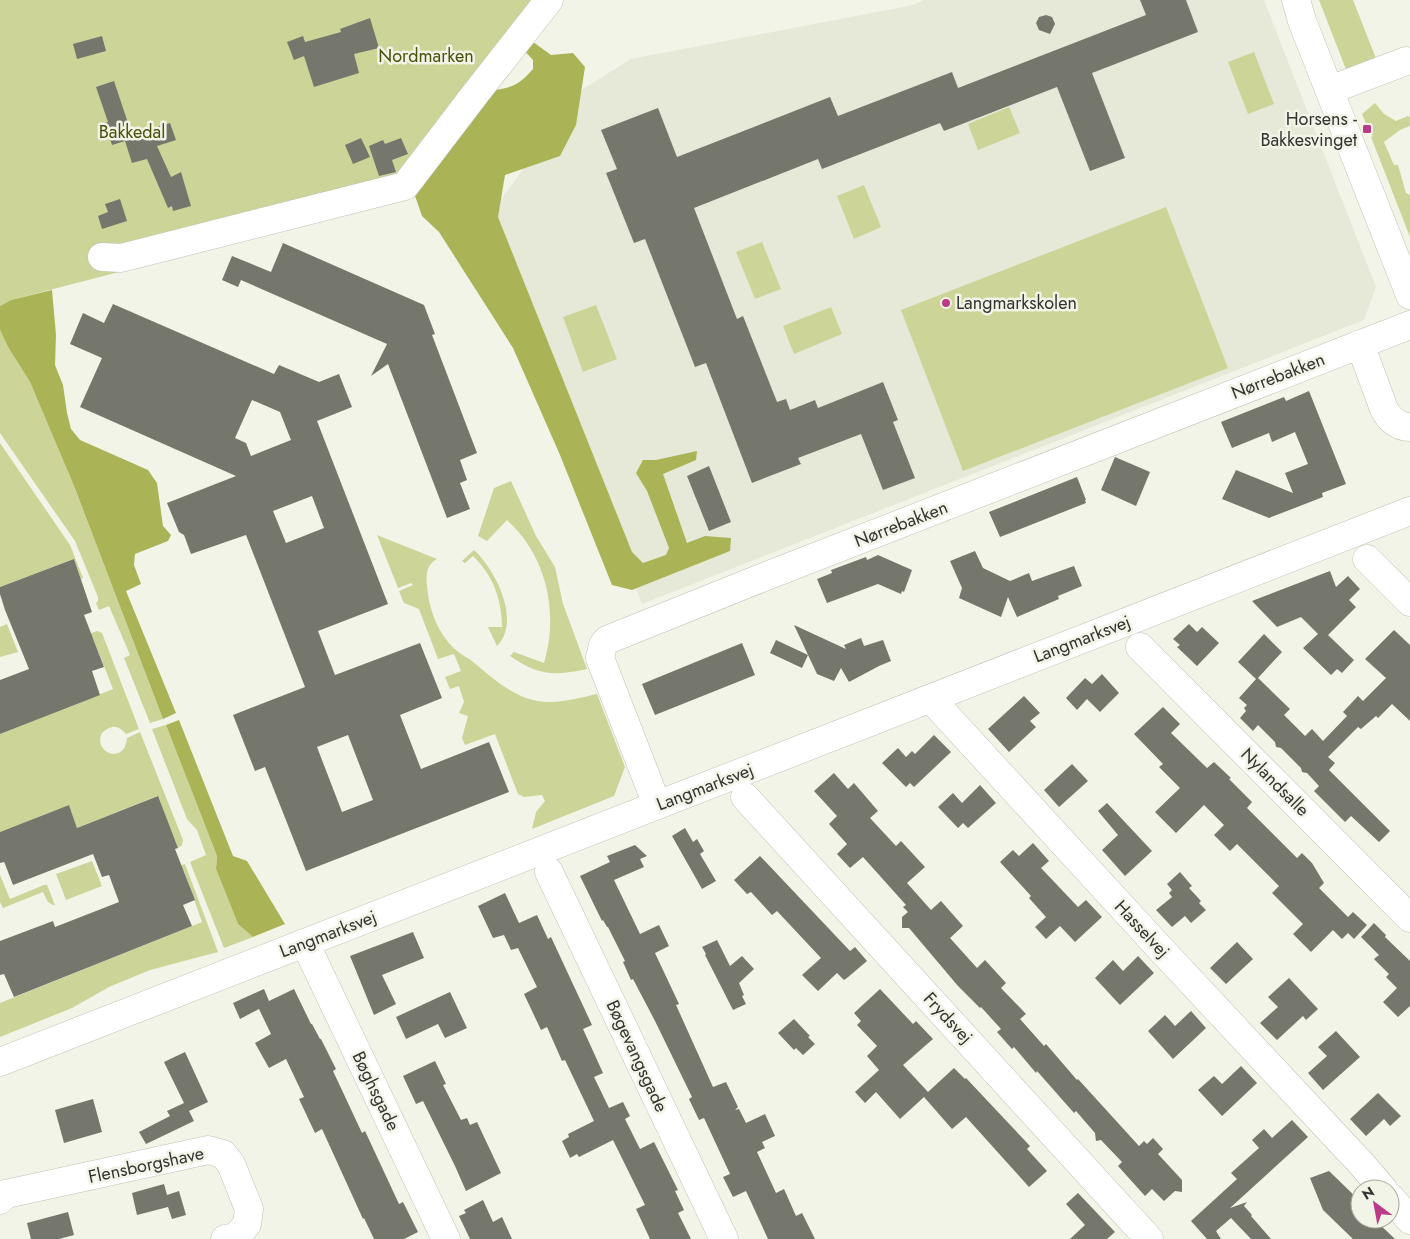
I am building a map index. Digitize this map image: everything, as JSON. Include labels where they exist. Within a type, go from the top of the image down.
[{"type":"street","points":[[102,258],[122,258],[406,186],[549,0]]},
{"type":"street","points":[[1296,0],[1410,295]]},
{"type":"street","points":[[1330,90],[1406,61]]},
{"type":"street","name":"Nørrebakken","points":[[657,805],[600,658],[603,645],[607,640],[1410,325]]},
{"type":"street","points":[[1360,344],[1388,417],[1404,427],[1410,426]]},
{"type":"street","name":"Langmarksvej","points":[[0,1062],[1410,511]]},
{"type":"street","points":[[1367,559],[1410,602]]},
{"type":"street","name":"Nylandsalle","points":[[1140,646],[1410,918]]},
{"type":"street","name":"Hasselvej","points":[[931,699],[1374,1179]]},
{"type":"street","name":"Frydsvej","points":[[745,797],[1150,1239]]},
{"type":"street","name":"Bøgevangsgade","points":[[549,872],[724,1239]]},
{"type":"street","name":"Bøghsgade","points":[[305,943],[446,1239]]},
{"type":"street","name":"Flensborgshave","points":[[0,1200],[6,1194],[208,1150],[223,1154],[230,1164],[249,1209],[247,1224],[236,1236],[226,1239]]},
{"type":"street","points":[[1400,1208],[1410,1220]]},
{"type":"shaded area","name":"Langmarkskolen","points":[[924,0],[1264,0],[1376,287],[1364,320],[642,604],[487,218],[583,89],[631,59],[913,5]]},
{"type":"green space","name":"Bakkedal","points":[[0,0],[538,0],[402,178],[169,259],[11,300],[0,306]]},
{"type":"green space","points":[[1319,0],[1353,0],[1377,61],[1347,72]]},
{"type":"green space","points":[[529,39],[551,55],[573,53],[585,67],[576,125],[560,156],[505,175],[498,217],[632,552],[643,563],[666,555],[669,548],[647,491],[636,473],[643,460],[656,460],[697,451],[696,460],[663,474],[687,543],[705,536],[731,538],[730,551],[632,590],[612,585],[560,455],[513,348],[439,232],[422,216],[413,190],[489,91],[518,83],[533,69],[533,60],[521,47]]},
{"type":"green space","points":[[1254,52],[1274,104],[1248,114],[1228,62]]},
{"type":"green space","points":[[1375,103],[1384,114],[1396,121],[1408,116],[1410,117],[1410,126],[1400,130],[1384,142],[1394,165],[1398,165],[1406,193],[1410,195],[1410,237],[1371,137],[1373,136],[1370,133],[1373,131],[1370,125],[1367,126],[1362,114]]},
{"type":"green space","points":[[1009,107],[1020,133],[978,150],[968,124]]},
{"type":"green space","points":[[864,185],[881,227],[854,239],[837,196]]},
{"type":"green space","points":[[1166,207],[1228,368],[963,471],[901,310]]},
{"type":"green space","points":[[762,242],[781,289],[755,299],[736,252]]},
{"type":"green space","points":[[52,290],[56,335],[55,365],[63,385],[71,429],[80,440],[148,470],[157,483],[163,526],[171,535],[168,541],[135,554],[134,565],[141,584],[126,591],[176,713],[163,719],[74,486],[30,382],[8,347],[0,330],[0,306],[11,300]]},
{"type":"green space","points":[[596,305],[617,359],[583,372],[563,317]]},
{"type":"green space","points":[[831,307],[842,334],[794,354],[783,326]]},
{"type":"green space","points":[[0,330],[8,347],[30,382],[74,486],[163,719],[150,723],[124,658],[130,655],[109,606],[99,610],[96,603],[98,597],[75,541],[0,433]]},
{"type":"green space","points":[[0,443],[70,545],[83,578],[81,579],[74,559],[0,587]]},
{"type":"green space","points":[[511,481],[536,536],[555,567],[563,604],[587,669],[565,673],[547,673],[520,663],[510,656],[514,652],[544,663],[550,625],[546,586],[532,550],[521,534],[507,520],[487,541],[478,536],[494,488]]},
{"type":"green space","points":[[377,535],[437,559],[429,567],[427,582],[432,613],[439,629],[458,652],[499,683],[521,696],[537,701],[563,701],[597,694],[625,767],[614,796],[532,829],[536,812],[545,801],[542,795],[524,797],[518,794],[495,734],[465,745],[462,738],[468,716],[459,713],[464,702],[459,686],[450,689],[445,677],[461,671],[454,654],[438,659],[419,609],[404,603],[399,591],[413,585],[411,583],[398,588]]},
{"type":"green space","points":[[474,550],[490,570],[503,596],[507,623],[504,635],[497,646],[488,627],[502,627],[502,617],[495,588],[486,571],[473,556],[465,563],[462,561]]},
{"type":"green space","points":[[7,624],[18,652],[0,657],[0,627]]},
{"type":"green space","points":[[97,631],[102,633],[139,729],[126,734],[118,728],[109,728],[102,733],[101,746],[110,753],[116,754],[125,747],[127,738],[140,732],[183,840],[182,845],[178,848],[157,796],[77,828],[69,805],[0,832],[0,734],[113,689],[93,638],[78,638]]},
{"type":"green space","points":[[179,720],[233,856],[247,861],[285,924],[253,937],[238,924],[216,869],[217,856],[166,725]]},
{"type":"green space","points":[[166,725],[217,856],[216,869],[238,924],[253,937],[224,948],[190,862],[206,855],[197,830],[187,819],[152,729]]},
{"type":"green space","points":[[92,861],[102,886],[66,900],[56,874]]},
{"type":"green space","points":[[185,864],[218,952],[150,970],[109,987],[72,1008],[0,1037],[0,1003],[202,922],[184,871],[168,870]]},
{"type":"green space","points":[[0,875],[10,899],[47,885],[55,905],[48,902],[43,892],[3,908],[0,902]]},
{"type":"building","points":[[1140,0],[1186,0],[1198,32],[1092,73],[1125,158],[1090,171],[1057,87],[944,131],[940,123],[822,169],[818,159],[694,208],[737,319],[743,316],[777,402],[786,399],[790,410],[815,400],[818,408],[883,382],[898,420],[893,422],[915,478],[883,490],[861,434],[798,458],[801,464],[752,483],[706,363],[695,367],[645,239],[634,243],[606,173],[617,169],[601,130],[658,108],[677,157],[830,97],[838,116],[952,72],[958,88],[1146,15]]},
{"type":"building","points":[[1046,15],[1052,17],[1055,24],[1050,34],[1039,30],[1036,23],[1039,17]]},
{"type":"building","points":[[370,18],[379,48],[354,54],[359,73],[314,87],[304,56],[294,60],[287,42],[303,36],[305,42],[341,32],[340,29]]},
{"type":"building","points":[[102,36],[106,51],[77,59],[73,44]]},
{"type":"building","points":[[114,81],[132,135],[170,123],[176,140],[157,146],[171,177],[181,172],[191,206],[173,211],[172,206],[168,208],[147,159],[132,163],[125,141],[112,145],[105,123],[108,122],[96,87]]},
{"type":"building","points":[[361,138],[370,157],[353,164],[345,145]]},
{"type":"building","points":[[401,138],[408,154],[392,160],[396,172],[379,176],[369,146],[383,140],[385,144]]},
{"type":"building","points":[[120,199],[127,221],[102,229],[98,216],[108,212],[105,204]]},
{"type":"building","points":[[283,243],[424,305],[435,334],[432,335],[477,453],[460,460],[467,480],[460,483],[470,509],[447,518],[388,364],[371,376],[387,344],[241,280],[238,287],[222,280],[232,256],[271,272]]},
{"type":"building","points":[[113,304],[274,374],[279,365],[319,382],[339,374],[352,407],[317,421],[388,604],[318,631],[335,675],[420,643],[442,698],[400,715],[421,769],[489,742],[509,792],[306,871],[265,767],[255,771],[233,715],[305,687],[246,535],[191,554],[184,535],[179,532],[167,503],[236,476],[80,407],[102,358],[70,344],[83,313],[104,323]],"holes":[[[252,400],[280,412],[291,440],[251,456],[246,443],[235,438]],[[312,496],[324,528],[286,543],[273,511]],[[348,735],[373,800],[342,812],[317,747]]]},
{"type":"building","points":[[1309,391],[1346,484],[1322,493],[1323,497],[1269,518],[1222,499],[1236,470],[1293,493],[1285,473],[1308,464],[1295,432],[1272,442],[1269,433],[1232,448],[1221,422],[1284,397],[1286,401]]},
{"type":"building","points":[[1115,457],[1150,472],[1136,506],[1101,490]]},
{"type":"building","points":[[709,466],[731,522],[709,531],[687,476]]},
{"type":"building","points":[[1077,477],[1086,503],[1000,537],[989,512]]},
{"type":"building","points":[[975,551],[983,568],[1010,581],[1029,573],[1032,581],[1074,566],[1082,586],[1058,596],[1059,599],[1017,617],[1008,597],[1001,617],[959,598],[962,588],[950,561]]},
{"type":"building","points":[[878,555],[912,570],[904,592],[902,591],[901,594],[878,584],[827,603],[817,579],[832,573],[831,570],[866,557],[867,560]]},
{"type":"building","points":[[74,559],[92,612],[84,615],[104,667],[92,671],[100,695],[0,734],[0,680],[29,669],[5,610],[0,587]]},
{"type":"building","points":[[1330,571],[1336,587],[1348,576],[1360,589],[1349,600],[1356,607],[1328,635],[1354,660],[1342,673],[1337,669],[1331,675],[1303,648],[1318,634],[1301,617],[1277,627],[1252,601]]},
{"type":"building","points":[[1189,624],[1197,632],[1202,627],[1219,643],[1197,666],[1177,647],[1180,645],[1173,639]]},
{"type":"building","points":[[794,625],[846,649],[844,645],[861,638],[864,646],[883,640],[891,661],[849,682],[841,668],[834,681],[817,674]]},
{"type":"building","points":[[1394,630],[1410,645],[1410,721],[1392,704],[1378,718],[1376,716],[1361,729],[1358,727],[1328,757],[1335,763],[1329,770],[1390,831],[1379,842],[1351,816],[1345,822],[1314,791],[1319,786],[1307,773],[1302,772],[1301,768],[1281,748],[1276,747],[1275,742],[1258,725],[1253,731],[1240,718],[1246,711],[1244,708],[1247,705],[1239,698],[1256,679],[1238,662],[1264,634],[1282,652],[1258,678],[1290,709],[1284,715],[1305,736],[1312,729],[1323,741],[1347,716],[1343,712],[1358,696],[1363,701],[1386,678],[1365,659]]},
{"type":"building","points":[[776,640],[808,655],[802,668],[770,653]]},
{"type":"building","points":[[742,643],[755,675],[655,715],[642,684]]},
{"type":"building","points":[[1102,674],[1119,693],[1100,712],[1087,699],[1077,710],[1066,698],[1085,678],[1092,684]]},
{"type":"building","points":[[1024,696],[1040,713],[1030,721],[1036,727],[1009,752],[988,729]]},
{"type":"building","points":[[1163,707],[1180,724],[1171,733],[1207,768],[1214,762],[1231,778],[1229,779],[1252,802],[1247,808],[1297,858],[1302,853],[1312,863],[1324,883],[1319,888],[1348,917],[1353,912],[1367,925],[1354,939],[1348,933],[1342,939],[1333,930],[1311,952],[1293,934],[1303,924],[1272,893],[1279,886],[1237,844],[1230,851],[1214,835],[1224,825],[1204,805],[1176,833],[1155,812],[1180,788],[1159,767],[1163,764],[1134,734]]},
{"type":"building","points":[[934,735],[951,752],[914,787],[910,783],[906,787],[882,763],[898,748],[906,757],[912,751],[915,754]]},
{"type":"building","points":[[1072,764],[1088,781],[1059,807],[1044,790]]},
{"type":"building","points":[[834,773],[848,789],[854,783],[878,811],[870,818],[896,846],[901,841],[925,867],[907,883],[931,910],[941,901],[963,926],[950,938],[977,968],[985,960],[1006,983],[1001,988],[1026,1014],[1020,1019],[1044,1046],[1046,1044],[1139,1146],[1144,1141],[1147,1144],[1153,1138],[1163,1149],[1158,1154],[1182,1180],[1182,1192],[1175,1191],[1164,1201],[1152,1189],[1145,1196],[1118,1166],[1122,1162],[1101,1140],[1096,1141],[1095,1133],[1076,1111],[1074,1113],[1014,1047],[1012,1049],[997,1032],[1001,1029],[958,986],[909,928],[902,928],[902,917],[908,912],[903,907],[906,905],[863,857],[850,868],[837,854],[847,844],[829,824],[837,816],[814,791]]},
{"type":"building","points":[[980,785],[996,803],[968,828],[963,823],[958,828],[938,807],[953,793],[962,803]]},
{"type":"building","points":[[158,796],[178,848],[175,849],[195,900],[183,905],[192,926],[14,997],[4,974],[0,975],[0,941],[53,921],[55,927],[119,902],[109,875],[102,877],[93,854],[13,885],[4,862],[0,863],[0,832],[69,805],[77,828]]},
{"type":"building","points":[[1107,803],[1152,851],[1125,876],[1102,850],[1118,835],[1098,811]]},
{"type":"building","points":[[685,828],[693,842],[697,839],[704,851],[700,854],[716,881],[702,889],[672,836]]},
{"type":"building","points":[[1033,843],[1049,861],[1041,868],[1078,907],[1086,900],[1102,917],[1075,942],[1060,926],[1046,939],[1035,927],[1046,917],[1029,898],[1031,896],[1000,862],[1013,850],[1019,856]]},
{"type":"building","points":[[635,845],[647,856],[640,859],[644,867],[614,880],[640,934],[659,925],[669,946],[655,953],[679,1004],[676,1005],[713,1087],[726,1082],[738,1107],[735,1110],[739,1109],[746,1123],[765,1114],[775,1136],[762,1142],[765,1148],[757,1152],[776,1193],[784,1189],[796,1216],[802,1213],[815,1239],[768,1239],[746,1191],[733,1197],[723,1177],[730,1174],[704,1118],[699,1120],[689,1099],[692,1097],[655,1021],[633,979],[631,980],[623,962],[625,961],[608,927],[602,921],[580,876],[610,862],[607,856]]},
{"type":"building","points":[[760,856],[850,951],[855,947],[867,961],[844,980],[837,973],[818,991],[802,975],[821,958],[777,911],[772,915],[751,892],[747,894],[734,880]]},
{"type":"building","points":[[1180,872],[1192,886],[1189,888],[1201,901],[1199,903],[1206,910],[1191,923],[1185,916],[1172,927],[1156,910],[1172,897],[1169,893],[1172,890],[1167,884]]},
{"type":"building","points":[[505,893],[519,923],[537,915],[548,939],[551,937],[592,1025],[583,1029],[603,1073],[594,1077],[609,1108],[623,1102],[630,1116],[625,1119],[640,1149],[654,1142],[678,1190],[675,1191],[684,1210],[678,1213],[691,1239],[650,1239],[636,1209],[645,1205],[613,1140],[579,1157],[577,1154],[570,1158],[562,1141],[569,1137],[568,1134],[594,1121],[565,1060],[562,1061],[547,1027],[541,1030],[524,994],[537,987],[518,948],[511,950],[504,935],[493,938],[478,906]]},
{"type":"building","points":[[1374,923],[1386,935],[1385,937],[1410,961],[1410,1006],[1398,1017],[1383,1002],[1397,988],[1386,977],[1389,974],[1374,959],[1379,955],[1361,937]]},
{"type":"building","points":[[413,932],[424,958],[382,975],[396,1004],[374,1015],[350,956]]},
{"type":"building","points":[[717,940],[730,966],[742,956],[754,969],[739,983],[746,1004],[733,1010],[702,947]]},
{"type":"building","points":[[1237,942],[1253,959],[1226,984],[1210,968]]},
{"type":"building","points":[[1138,956],[1154,973],[1120,1005],[1095,978],[1113,960],[1123,971]]},
{"type":"building","points":[[1289,978],[1318,1009],[1306,1020],[1303,1016],[1277,1040],[1260,1023],[1278,1007],[1268,997]]},
{"type":"building","points":[[264,989],[269,1001],[294,989],[336,1069],[333,1071],[362,1133],[365,1131],[399,1204],[403,1202],[418,1232],[404,1239],[374,1239],[322,1129],[315,1133],[299,1099],[304,1097],[286,1059],[269,1068],[255,1043],[271,1034],[259,1009],[240,1019],[233,1003]]},
{"type":"building","points":[[880,989],[913,1024],[916,1021],[933,1039],[903,1065],[928,1092],[954,1068],[966,1078],[1030,1146],[1027,1149],[1047,1171],[1029,1187],[966,1117],[952,1129],[924,1097],[900,1119],[876,1092],[865,1103],[855,1092],[879,1070],[867,1056],[877,1046],[857,1025],[861,1021],[854,1013]]},
{"type":"building","points":[[450,992],[467,1028],[445,1038],[438,1024],[406,1039],[396,1017]]},
{"type":"building","points":[[1191,1011],[1206,1028],[1173,1059],[1148,1031],[1165,1015],[1175,1026]]},
{"type":"building","points":[[794,1019],[815,1044],[803,1055],[796,1048],[794,1050],[778,1033]]},
{"type":"building","points":[[1336,1031],[1360,1057],[1323,1090],[1308,1073],[1327,1056],[1318,1047]]},
{"type":"building","points":[[185,1052],[208,1102],[189,1111],[194,1121],[146,1144],[139,1132],[170,1116],[167,1111],[184,1103],[164,1062]]},
{"type":"building","points":[[435,1061],[446,1084],[443,1085],[461,1120],[467,1118],[470,1125],[477,1122],[501,1173],[466,1191],[423,1101],[416,1104],[403,1076]]},
{"type":"building","points":[[1241,1066],[1257,1083],[1222,1116],[1198,1090],[1214,1076],[1222,1084]]},
{"type":"building","points":[[1378,1093],[1401,1116],[1390,1126],[1384,1119],[1366,1136],[1350,1119]]},
{"type":"building","points":[[93,1099],[102,1132],[64,1143],[55,1110]]},
{"type":"building","points":[[1292,1120],[1308,1137],[1230,1208],[1247,1202],[1244,1206],[1271,1239],[1251,1239],[1231,1218],[1216,1231],[1221,1239],[1207,1239],[1191,1221],[1237,1179],[1231,1173],[1259,1148],[1252,1140],[1264,1129],[1272,1138]]},
{"type":"building","points":[[1329,1171],[1350,1191],[1350,1229],[1384,1229],[1395,1239],[1353,1239],[1323,1210],[1310,1178]]},
{"type":"building","points":[[164,1184],[167,1195],[179,1191],[186,1215],[172,1219],[168,1207],[137,1215],[132,1193]]},
{"type":"building","points":[[1078,1193],[1115,1232],[1107,1239],[1070,1239],[1085,1225],[1066,1204]]},
{"type":"building","points":[[483,1200],[493,1222],[502,1217],[512,1239],[470,1239],[459,1216],[466,1213],[464,1210]]},
{"type":"building","points":[[68,1212],[74,1235],[59,1239],[31,1239],[27,1223]]},
{"type":"place","name":"Horsens - Bakkesvinget","points":[[1367,129]]},
{"type":"place","name":"Langmarkskolen","points":[[946,303]]},
{"type":"park label","name":"Nordmarken","points":[[426,56]]}]
